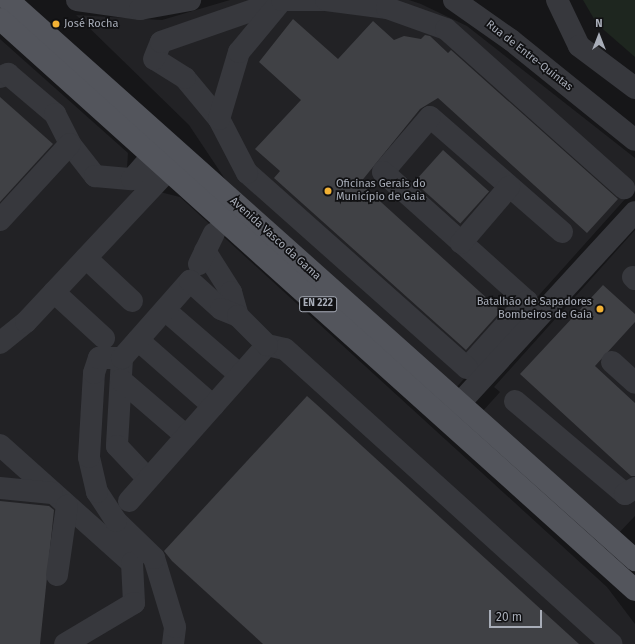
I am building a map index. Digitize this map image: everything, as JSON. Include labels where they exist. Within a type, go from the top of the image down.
[{"type":"main road","name":"Avenida Vasco da Gama","points":[[8,0],[459,404],[635,590]]},
{"type":"main road","name":"Avenida Vasco da Gama","points":[[0,19],[161,162],[535,486],[635,560]]},
{"type":"street","points":[[77,0],[140,9],[190,0]]},
{"type":"street","points":[[219,119],[239,52],[282,0]]},
{"type":"street","points":[[562,232],[430,117],[383,172],[527,301],[467,368],[247,173],[219,119],[185,78],[154,59],[161,42],[282,0],[326,0],[387,8],[446,28],[624,188]]},
{"type":"street","name":"Rua de Entre-Quintas","points":[[454,0],[635,140]]},
{"type":"street","points":[[558,0],[579,46],[635,88]]},
{"type":"street","points":[[3,72],[55,114],[70,144],[95,176],[132,179],[161,162]]},
{"type":"street","name":"Rua de Entre-Quintas","points":[[603,114],[635,126]]},
{"type":"street","points":[[0,220],[70,144]]},
{"type":"street","points":[[0,343],[26,322],[86,258],[161,162]]},
{"type":"street","points":[[461,243],[509,187]]},
{"type":"street","points":[[459,404],[635,212]]},
{"type":"street","points":[[148,479],[117,446],[122,358],[190,281],[210,242],[231,292],[238,316]]},
{"type":"street","points":[[86,258],[132,302]]},
{"type":"street","points":[[190,281],[221,309],[238,316],[267,345],[285,349],[611,644]]},
{"type":"street","points":[[54,292],[104,338]]},
{"type":"street","points":[[165,310],[240,375]]},
{"type":"street","points":[[138,340],[213,406]]},
{"type":"street","points":[[129,501],[267,345]]},
{"type":"street","points":[[122,358],[99,358],[97,363],[89,457],[97,492],[116,521],[154,558],[175,627],[173,644]]},
{"type":"street","points":[[612,362],[635,383]]},
{"type":"street","points":[[121,380],[186,436]]},
{"type":"street","points":[[515,401],[625,494],[635,488]]},
{"type":"street","points":[[0,444],[59,499],[132,563],[134,603],[65,644]]},
{"type":"street","points":[[0,488],[59,499]]},
{"type":"street","points":[[57,575],[59,499]]},
{"type":"shaded area","points":[[230,0],[409,0],[421,4],[467,26],[635,158],[635,188],[454,390],[225,179],[189,125],[76,15],[162,20]]},
{"type":"shaded area","points":[[583,0],[635,0],[635,57],[597,24]]},
{"type":"shaded area","points":[[0,39],[128,153],[127,169],[160,192],[180,197],[607,587],[635,624],[635,644],[0,644]]},
{"type":"shaded area","name":"Batalhão de Sapadores Bombeiros de Gaia","points":[[635,230],[635,516],[617,535],[481,413],[500,392],[494,387]]},
{"type":"building","name":"Oficinas Gerais do Município de Gaia","points":[[293,19],[338,59],[373,21],[394,40],[404,36],[421,39],[425,35],[430,36],[448,53],[451,50],[618,199],[587,233],[438,98],[420,109],[360,183],[501,311],[466,350],[274,178],[280,171],[255,149],[301,100],[259,62]]},
{"type":"building","points":[[0,97],[53,144],[0,202]]},
{"type":"building","points":[[443,150],[489,191],[460,223],[414,182]]},
{"type":"building","points":[[603,285],[635,314],[635,322],[595,366],[635,403],[635,476],[631,476],[520,374]]},
{"type":"building","points":[[307,396],[579,644],[263,644],[172,561],[164,551]]},
{"type":"building","points":[[0,501],[49,506],[54,510],[40,644],[0,644]]},
{"type":"place","name":"José Rocha","points":[[56,24]]},
{"type":"place","name":"Oficinas Gerais do Município de Gaia","points":[[328,191]]},
{"type":"place","name":"Batalhão de Sapadores Bombeiros de Gaia","points":[[600,309]]}]
